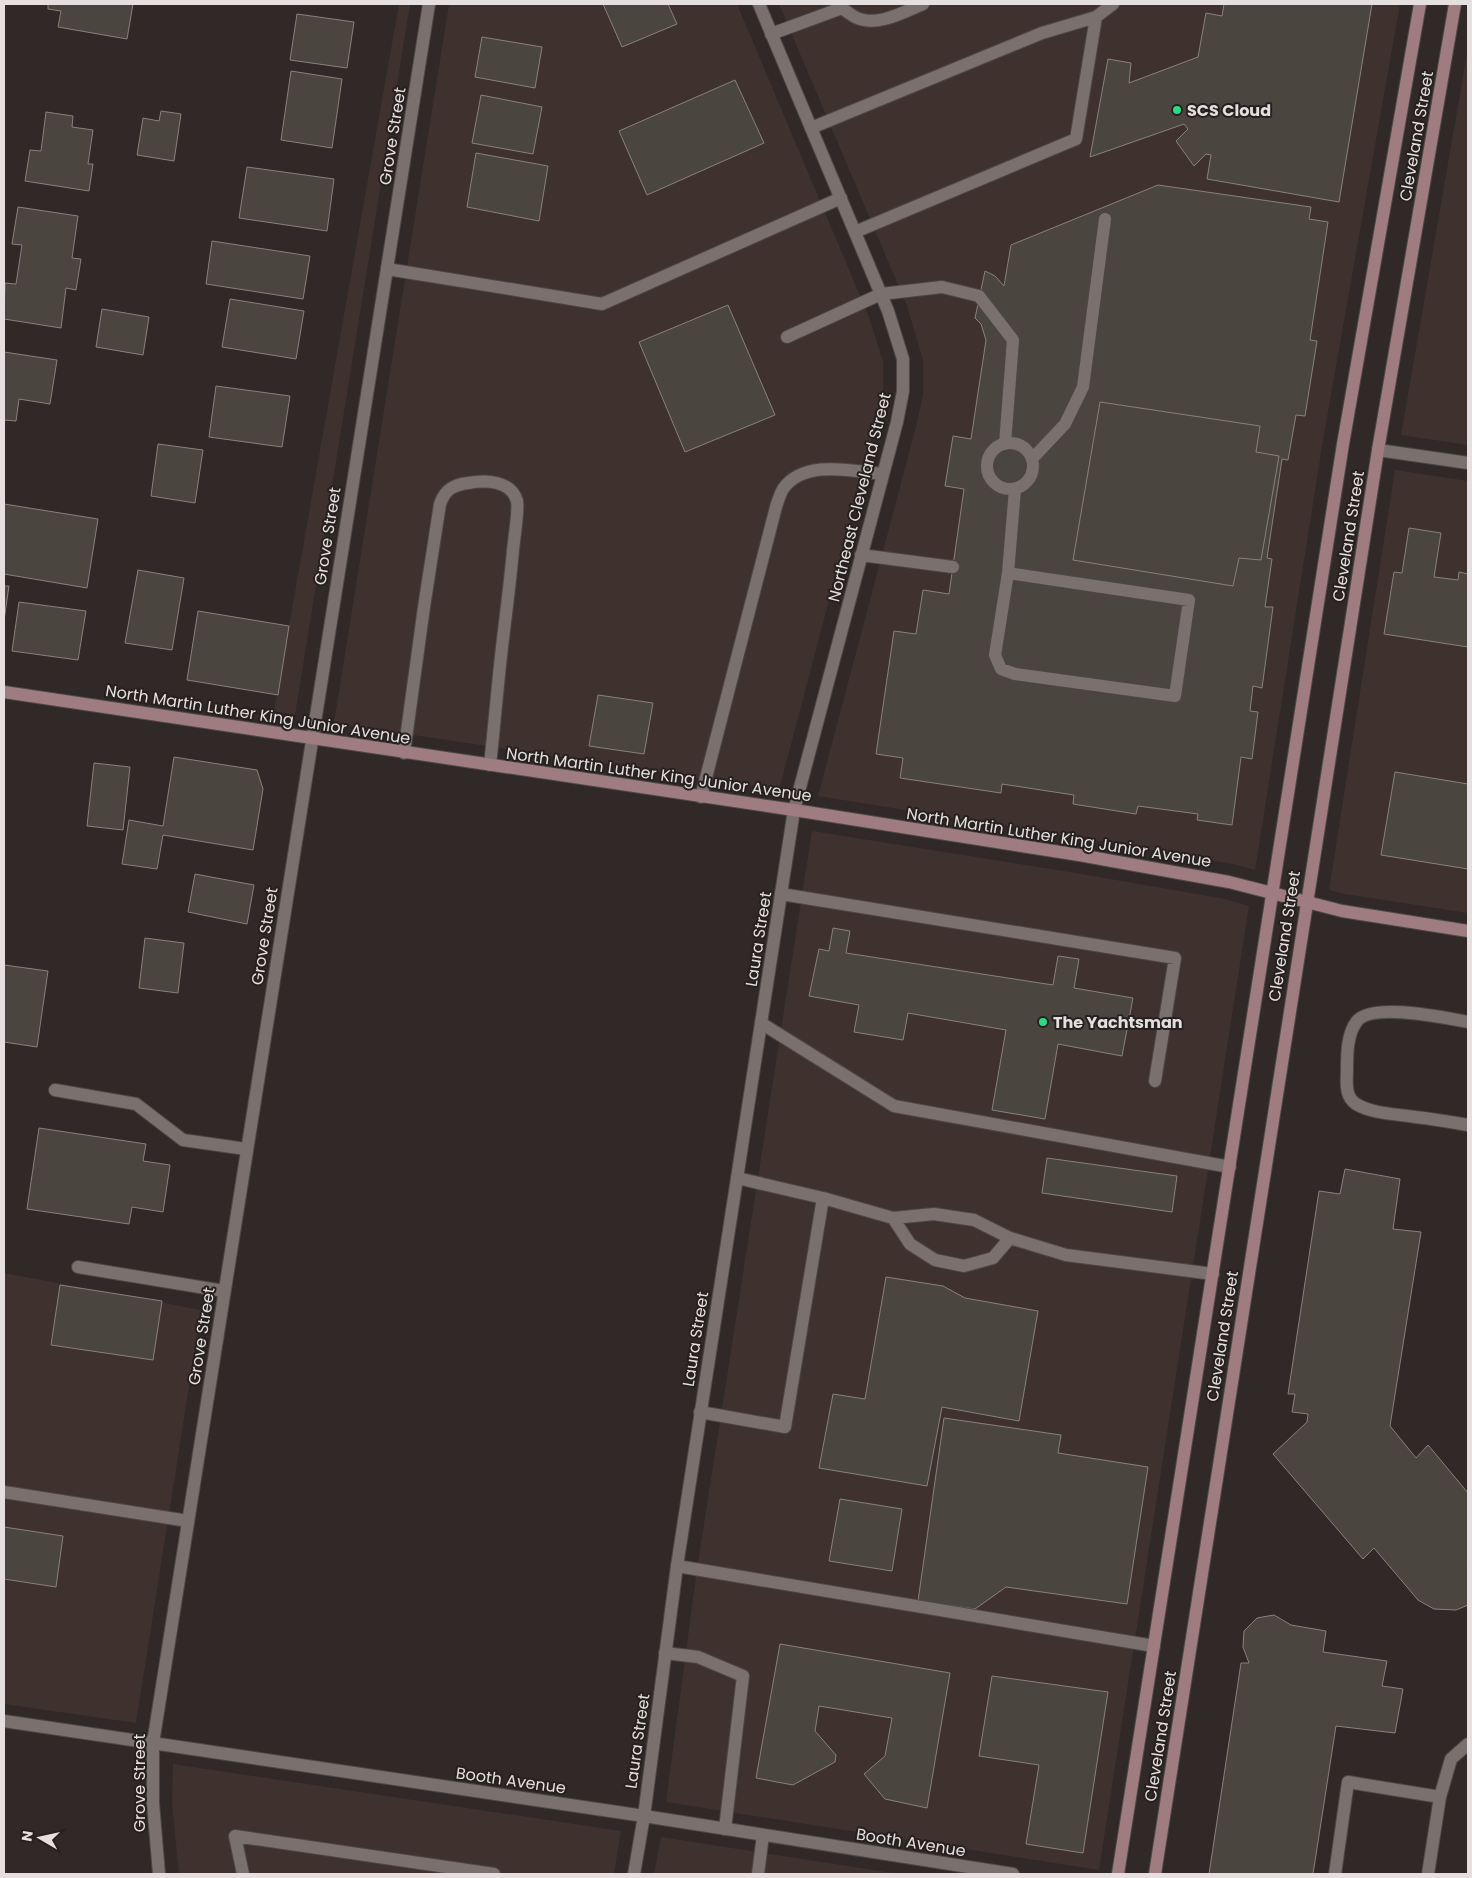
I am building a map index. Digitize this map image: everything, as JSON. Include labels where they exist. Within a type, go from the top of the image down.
[{"type":"street","name":"Grove Street","points":[[159,1874],[152,1803],[153,1743],[429,4]]},
{"type":"street","name":"Northeast Cleveland Street","points":[[758,4],[888,311],[903,359],[903,391],[897,422],[794,810]]},
{"type":"street","points":[[771,34],[841,6],[857,18],[872,21],[887,18],[923,4]]},
{"type":"street","points":[[811,128],[1042,33],[1096,17],[1113,4]]},
{"type":"street","name":"Cleveland Street","points":[[1118,1874],[1342,444],[1420,4]]},
{"type":"street","name":"Cleveland Street","points":[[1155,1874],[1378,450],[1455,4]]},
{"type":"street","points":[[855,232],[1076,139],[1096,17]]},
{"type":"street","points":[[387,269],[602,304],[841,198]]},
{"type":"street","points":[[1032,459],[1065,424],[1083,388],[1105,219]]},
{"type":"street","points":[[787,337],[881,294],[942,287],[979,296],[1013,340],[1005,444]]},
{"type":"street","points":[[1012,444],[1024,448],[1032,459],[1032,474],[1022,486],[1015,489],[1001,488],[995,484],[987,472],[989,457],[998,446],[1012,444]]},
{"type":"street","points":[[1378,450],[1468,463]]},
{"type":"street","points":[[701,797],[782,490],[792,480],[805,473],[823,470],[882,474]]},
{"type":"street","points":[[404,753],[440,504],[443,496],[450,488],[457,485],[484,481],[505,485],[512,491],[517,501],[512,568],[490,766]]},
{"type":"street","points":[[1008,573],[1189,600],[1175,696],[1015,674],[1001,669],[995,655],[1008,573],[1015,489]]},
{"type":"street","points":[[861,555],[953,567]]},
{"type":"street","name":"North Martin Luther King Junior Avenue","points":[[4,692],[794,810],[1079,855],[1229,882],[1342,911],[1468,931]]},
{"type":"street","name":"Laura Street","points":[[634,1874],[644,1816],[677,1566],[700,1412],[794,810]]},
{"type":"street","points":[[781,894],[1175,958],[1156,1080]]},
{"type":"street","points":[[1468,1022],[1383,1011],[1367,1014],[1357,1022],[1349,1037],[1347,1070],[1349,1097],[1356,1104],[1376,1111],[1468,1125]]},
{"type":"street","points":[[761,1023],[894,1106],[1230,1167]]},
{"type":"street","points":[[55,1090],[136,1104],[183,1140],[246,1149]]},
{"type":"street","points":[[737,1178],[823,1198],[893,1218],[934,1214],[974,1220],[1010,1238],[1066,1255],[1213,1274]]},
{"type":"street","points":[[700,1412],[785,1427],[823,1198]]},
{"type":"street","points":[[893,1218],[910,1244],[935,1260],[964,1266],[992,1258],[1010,1238]]},
{"type":"street","points":[[78,1267],[224,1291]]},
{"type":"street","points":[[4,1492],[188,1521]]},
{"type":"street","points":[[677,1566],[1154,1646]]},
{"type":"street","points":[[666,1652],[698,1657],[743,1676],[726,1829]]},
{"type":"street","name":"Booth Avenue","points":[[4,1721],[644,1816],[1013,1874]]},
{"type":"street","points":[[1428,1874],[1440,1797],[1451,1760],[1468,1744]]},
{"type":"street","points":[[1335,1874],[1348,1782],[1440,1797]]},
{"type":"street","points":[[758,1874],[763,1835]]},
{"type":"street","points":[[243,1874],[235,1836],[494,1874]]},
{"type":"shaded area","points":[[399,4],[410,4],[295,715],[274,711]]},
{"type":"shaded area","points":[[449,4],[737,4],[869,317],[883,361],[883,389],[779,790],[334,723]]},
{"type":"shaded area","points":[[779,4],[1400,4],[1323,440],[1255,870],[1233,864],[1082,838],[818,796],[916,427],[923,395],[923,360],[907,306]]},
{"type":"shaded area","points":[[1468,48],[1468,445],[1401,435]]},
{"type":"shaded area","points":[[1395,470],[1468,481],[1468,913],[1329,890]]},
{"type":"shaded area","points":[[812,831],[1076,873],[1225,899],[1249,906],[1099,1870],[666,1802],[697,1569]]},
{"type":"shaded area","points":[[4,1273],[201,1310],[136,1723],[4,1704]]},
{"type":"shaded area","points":[[173,1764],[621,1831],[614,1874],[179,1874],[172,1803]]},
{"type":"shaded area","points":[[661,1837],[899,1874],[654,1874]]},
{"type":"building","points":[[48,4],[133,4],[127,39],[58,27],[61,11],[48,9]]},
{"type":"building","points":[[603,4],[668,4],[677,24],[622,47]]},
{"type":"building","points":[[1224,4],[1372,4],[1339,202],[1207,179],[1211,155],[1206,154],[1194,166],[1176,141],[1188,129],[1184,124],[1090,157],[1108,59],[1131,63],[1129,83],[1198,57],[1206,13],[1222,16]]},
{"type":"building","points":[[297,14],[354,22],[347,68],[290,60]]},
{"type":"building","points":[[482,37],[542,47],[535,88],[475,77]]},
{"type":"building","points":[[291,71],[342,79],[332,148],[281,140]]},
{"type":"building","points":[[735,80],[764,143],[647,195],[619,131]]},
{"type":"building","points":[[481,95],[542,107],[533,154],[472,143]]},
{"type":"building","points":[[161,111],[181,114],[174,161],[137,155],[143,118],[159,121]]},
{"type":"building","points":[[46,112],[73,116],[72,127],[93,130],[88,164],[93,164],[89,191],[25,181],[30,150],[41,151]]},
{"type":"building","points":[[476,153],[548,166],[539,221],[467,207]]},
{"type":"building","points":[[247,167],[334,179],[327,231],[239,218]]},
{"type":"building","points":[[1158,185],[1311,207],[1309,219],[1328,222],[1310,340],[1317,341],[1305,416],[1296,415],[1288,460],[1282,459],[1267,558],[1272,559],[1265,607],[1273,607],[1262,688],[1253,686],[1250,711],[1258,712],[1252,759],[1241,757],[1232,825],[1197,820],[1198,814],[1138,806],[1136,814],[1073,804],[1074,795],[1002,784],[1001,793],[900,778],[903,758],[876,754],[894,631],[916,634],[923,590],[949,594],[964,489],[945,486],[953,436],[971,439],[986,340],[981,324],[975,318],[985,271],[995,276],[1004,286],[1011,245]]},
{"type":"building","points":[[18,207],[78,216],[72,258],[81,259],[76,290],[66,288],[61,328],[4,319],[5,283],[16,284],[22,245],[12,244]]},
{"type":"building","points":[[212,241],[310,256],[303,299],[206,284]]},
{"type":"building","points":[[230,299],[304,311],[296,359],[222,347]]},
{"type":"building","points":[[728,305],[775,415],[685,452],[639,342]]},
{"type":"building","points":[[102,309],[149,317],[143,355],[96,347]]},
{"type":"building","points":[[4,352],[57,360],[50,404],[19,399],[16,421],[4,420]]},
{"type":"building","points":[[216,386],[290,396],[282,447],[209,437]]},
{"type":"building","points":[[1100,402],[1260,426],[1256,452],[1279,456],[1261,560],[1239,558],[1233,586],[1073,560]]},
{"type":"building","points":[[158,444],[203,450],[195,503],[151,496]]},
{"type":"building","points":[[4,504],[98,519],[87,588],[4,574]]},
{"type":"building","points":[[1409,528],[1441,533],[1434,577],[1458,580],[1459,572],[1468,574],[1468,647],[1384,634],[1394,572],[1402,573]]},
{"type":"building","points":[[138,570],[184,578],[172,650],[125,643]]},
{"type":"building","points":[[4,586],[9,586],[4,620]]},
{"type":"building","points":[[19,602],[86,611],[78,660],[12,651]]},
{"type":"building","points":[[198,611],[289,626],[278,695],[187,680]]},
{"type":"building","points":[[598,695],[653,703],[644,754],[589,746]]},
{"type":"building","points":[[174,757],[257,770],[263,789],[253,850],[163,835],[157,869],[122,864],[129,820],[163,826]]},
{"type":"building","points":[[94,763],[130,767],[123,830],[87,826]]},
{"type":"building","points":[[1395,772],[1468,784],[1468,869],[1381,855]]},
{"type":"building","points":[[195,874],[254,885],[247,924],[188,912]]},
{"type":"building","name":"The Yachtsman","points":[[833,928],[850,931],[846,953],[1053,985],[1058,956],[1079,959],[1074,988],[1133,998],[1122,1056],[1058,1044],[1045,1119],[992,1110],[1006,1030],[908,1013],[903,1040],[854,1032],[859,1005],[809,996],[819,949],[829,951]]},
{"type":"building","points":[[145,938],[184,943],[178,993],[139,988]]},
{"type":"building","points":[[4,965],[48,971],[37,1047],[4,1042]]},
{"type":"building","points":[[39,1128],[146,1144],[143,1161],[170,1165],[163,1212],[132,1207],[129,1224],[27,1209]]},
{"type":"building","points":[[1047,1158],[1177,1176],[1172,1212],[1042,1193]]},
{"type":"building","points":[[1345,1169],[1400,1179],[1393,1229],[1421,1232],[1390,1426],[1416,1458],[1428,1445],[1468,1493],[1468,1605],[1456,1610],[1434,1609],[1418,1600],[1374,1548],[1363,1559],[1273,1454],[1307,1422],[1308,1414],[1292,1412],[1295,1394],[1288,1394],[1319,1191],[1340,1194]]},
{"type":"building","points":[[886,1277],[943,1286],[965,1298],[1038,1311],[1019,1421],[942,1407],[927,1486],[819,1468],[833,1394],[865,1399]]},
{"type":"building","points":[[60,1285],[162,1301],[153,1360],[51,1345]]},
{"type":"building","points":[[944,1418],[1061,1435],[1058,1453],[1148,1467],[1127,1604],[1006,1587],[975,1609],[918,1601]]},
{"type":"building","points":[[840,1499],[902,1509],[892,1571],[829,1561]]},
{"type":"building","points":[[4,1527],[63,1536],[56,1587],[4,1579]]},
{"type":"building","points":[[1274,1615],[1291,1625],[1326,1631],[1323,1652],[1387,1661],[1382,1686],[1403,1689],[1395,1733],[1336,1726],[1313,1874],[1209,1874],[1241,1663],[1249,1663],[1243,1647],[1244,1631],[1257,1618]]},
{"type":"building","points":[[780,1644],[950,1673],[927,1808],[885,1799],[864,1774],[885,1756],[892,1718],[819,1706],[815,1731],[836,1755],[835,1762],[793,1785],[756,1778]]},
{"type":"building","points":[[992,1676],[1108,1692],[1083,1853],[1026,1844],[1039,1765],[979,1756]]},
{"type":"place","name":"SCS Cloud","points":[[1177,110]]},
{"type":"place","name":"The Yachtsman","points":[[1043,1022]]}]
